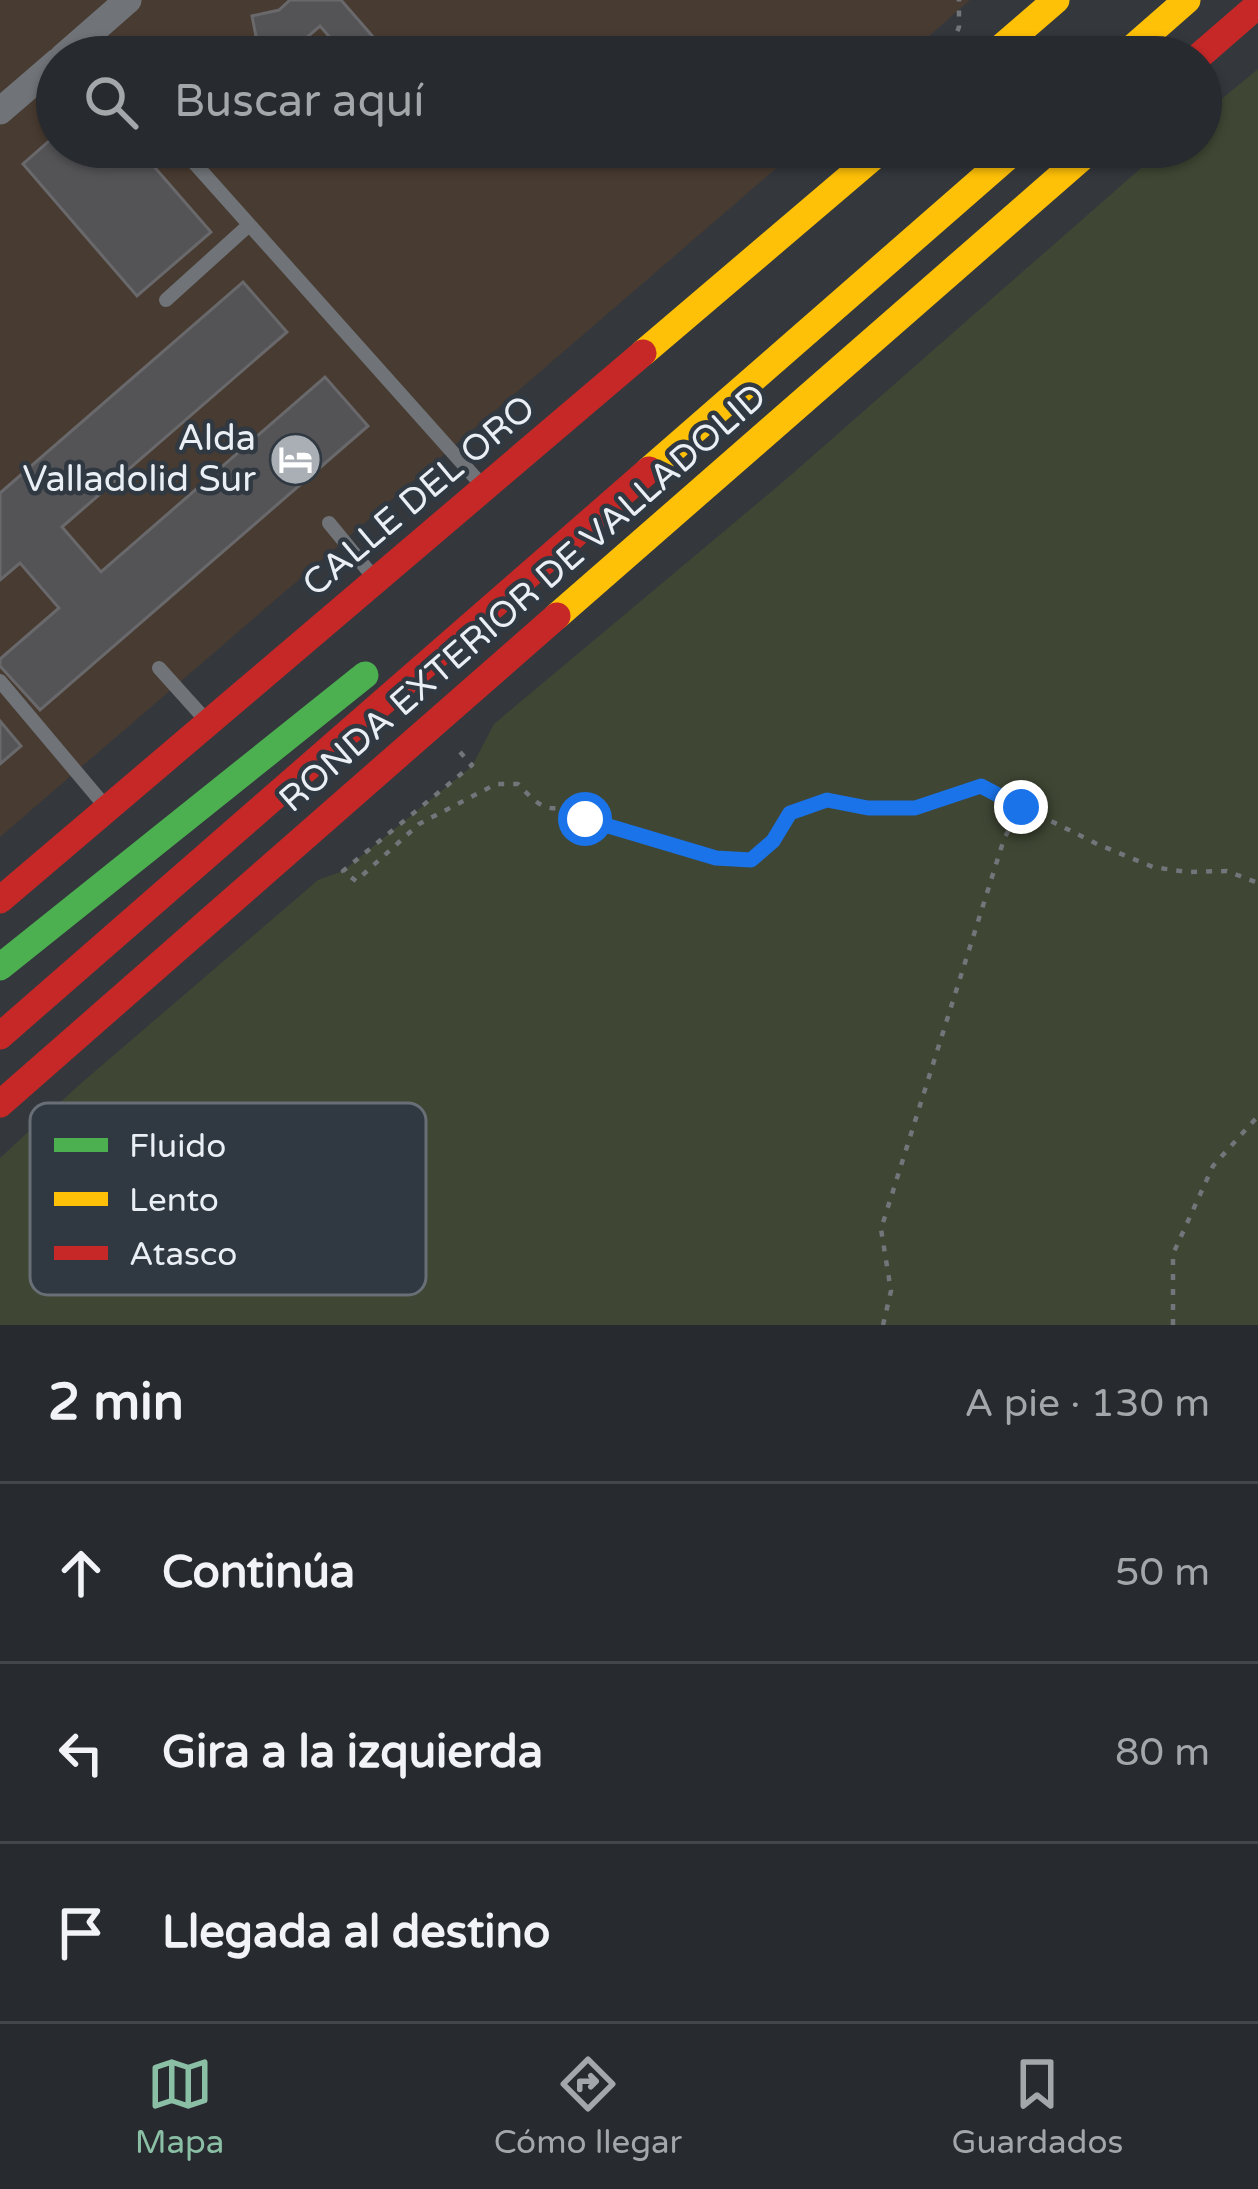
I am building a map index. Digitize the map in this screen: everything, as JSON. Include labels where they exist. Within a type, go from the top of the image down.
[{"type":"main road","points":[[1009,0],[1030,23]]},
{"type":"main road","points":[[1015,36],[1056,0]]},
{"type":"main road","points":[[1146,36],[1187,0]]},
{"type":"main road","points":[[1222,36],[1258,5]]},
{"type":"main road","name":"CALLE DEL ORO","points":[[2,898],[860,168]]},
{"type":"main road","name":"RONDA EXTERIOR DE VALLADOLID","points":[[0,1036],[995,168]]},
{"type":"main road","name":"RONDA EXTERIOR DE VALLADOLID","points":[[0,1104],[1070,168]]},
{"type":"main road","points":[[455,604],[526,548],[629,488]]},
{"type":"main road","points":[[0,967],[383,660]]},
{"type":"main road","points":[[0,1115],[86,1032]]},
{"type":"street","points":[[93,36],[128,0]]},
{"type":"street","points":[[0,111],[36,84]]},
{"type":"lane","points":[[199,168],[485,488]]},
{"type":"lane","points":[[166,299],[249,225]]},
{"type":"lane","points":[[328,523],[376,580]]},
{"type":"lane","points":[[159,668],[209,723]]},
{"type":"lane","points":[[0,681],[108,809]]},
{"type":"path","points":[[955,36],[959,0]]},
{"type":"path","points":[[472,766],[343,871],[356,881],[419,824],[496,784],[518,784],[539,805],[561,809],[575,804],[582,808],[585,819],[716,858],[751,860],[773,841],[790,813],[827,800],[868,808],[915,808],[981,786],[1153,867],[1228,871],[1258,883]]},
{"type":"path","points":[[883,1325],[891,1291],[881,1228],[1004,838],[1021,807]]},
{"type":"path","points":[[1173,1325],[1173,1254],[1213,1166],[1258,1116]]},
{"type":"shaded area","points":[[0,0],[970,0],[929,36],[36,36],[36,168],[777,168],[0,837]]},
{"type":"green space","points":[[1258,69],[1258,1325],[0,1325],[0,1158],[30,1130],[30,1295],[426,1295],[426,1103],[60,1103],[318,880],[343,871],[472,766],[494,724],[784,481],[1141,168],[1222,168],[1222,99]]},
{"type":"building","points":[[290,0],[341,0],[372,36],[329,36],[320,26],[308,36],[256,36],[252,16],[279,10]]},
{"type":"building","points":[[36,153],[36,168],[155,168],[211,232],[137,296],[23,164]]},
{"type":"building","points":[[243,282],[287,332],[62,527],[101,572],[325,377],[368,426],[40,710],[0,666],[0,659],[59,608],[20,563],[0,580],[0,493]]},
{"type":"building","points":[[0,721],[21,746],[0,764]]},
{"type":"traffic: fast","points":[[0,967],[365,675]]},
{"type":"traffic: slow","points":[[1014,36],[1056,0]]},
{"type":"traffic: slow","points":[[1146,36],[1187,0]]},
{"type":"traffic: slow","points":[[643,353],[860,168]]},
{"type":"traffic: slow","points":[[649,470],[995,168]]},
{"type":"traffic: slow","points":[[557,616],[1070,168]]},
{"type":"traffic: jam","points":[[1222,36],[1258,5]]},
{"type":"traffic: jam","points":[[0,900],[643,353]]},
{"type":"traffic: jam","points":[[0,1036],[649,470]]},
{"type":"traffic: jam","points":[[0,1104],[557,616]]},
{"type":"place","name":"Alda Valladolid Sur","points":[[295,459]]},
{"type":"route","points":[[585,819],[716,858],[751,860],[773,841],[790,813],[827,800],[868,808],[915,808],[981,786],[1021,807]]}]
